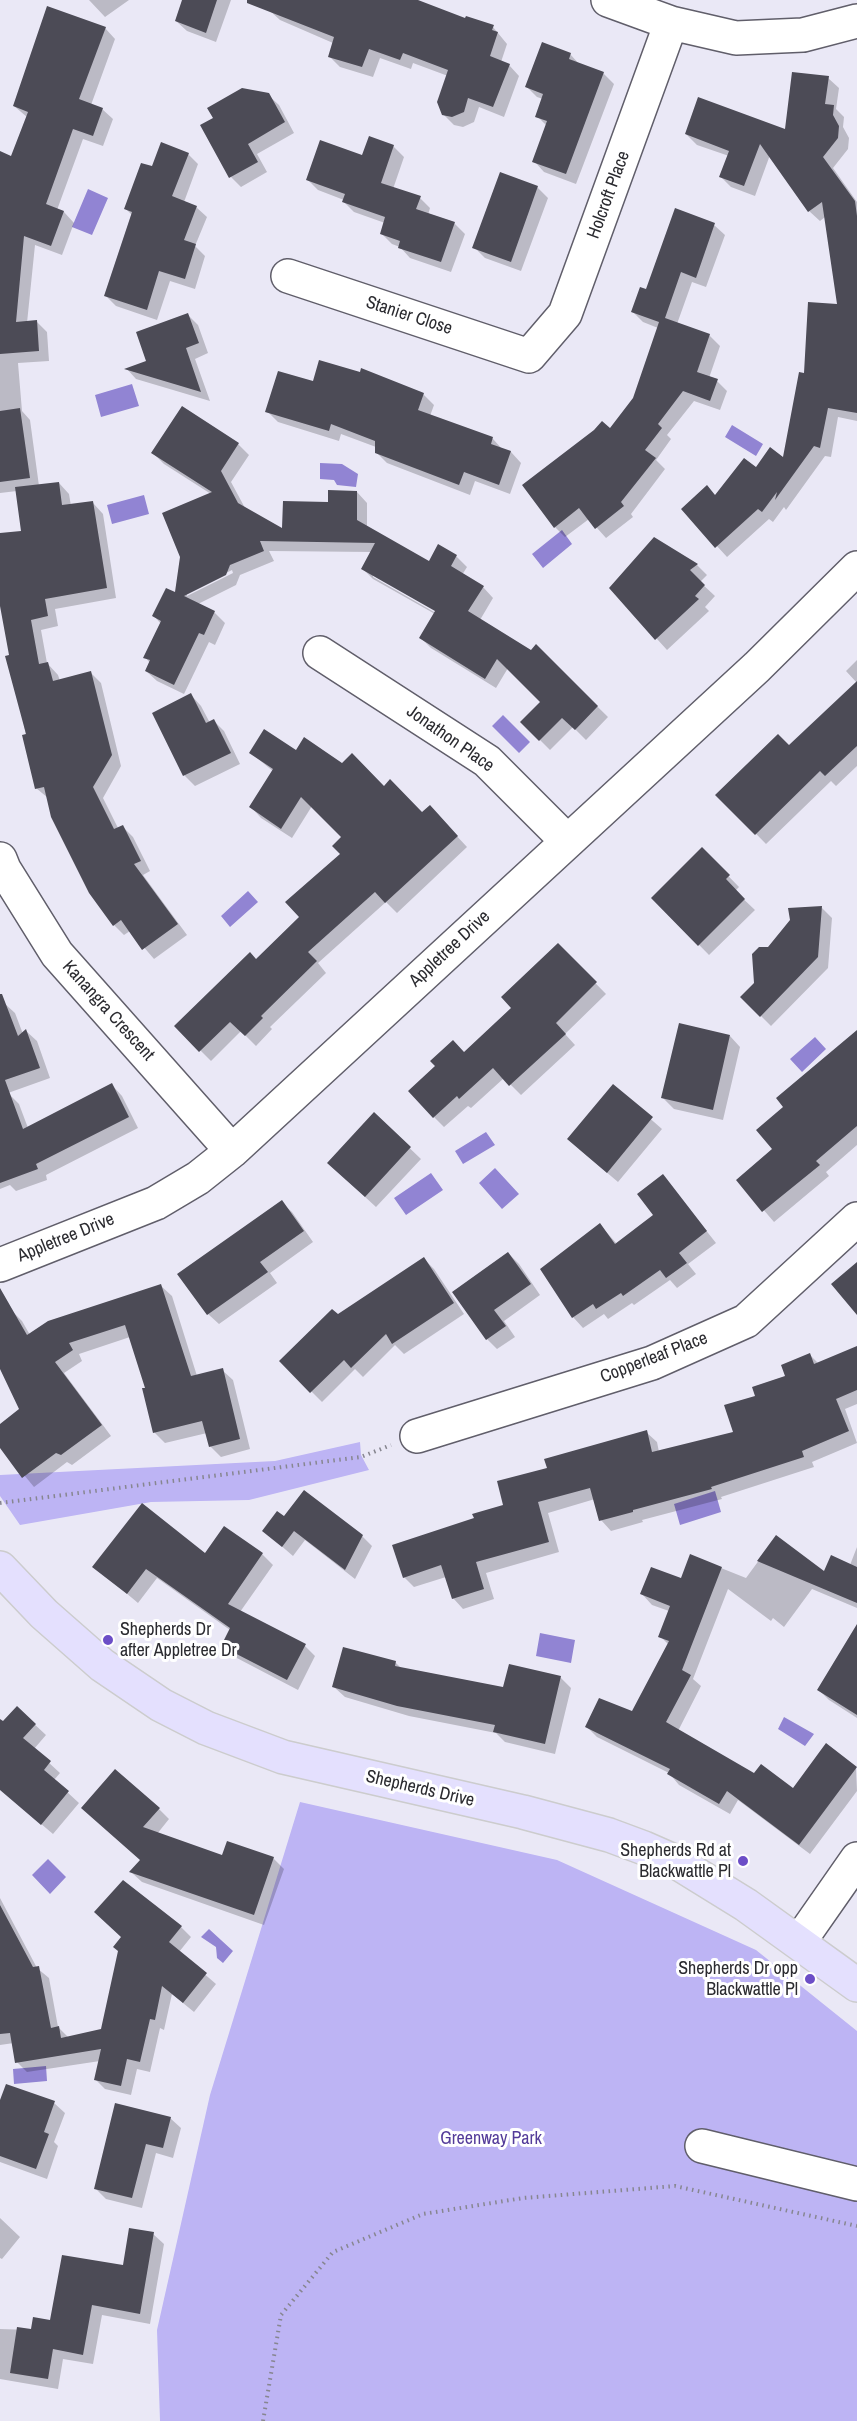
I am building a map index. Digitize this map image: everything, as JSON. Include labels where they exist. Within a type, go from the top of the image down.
[{"type":"main road","name":"Shepherds Drive","points":[[0,1568],[44,1614],[95,1659],[161,1704],[206,1728],[239,1742],[311,1764],[524,1812],[618,1838],[678,1863],[712,1882],[857,1985]]},
{"type":"street","points":[[608,0],[671,23],[736,38],[802,35],[857,21]]},
{"type":"street","name":"Holcroft Place","points":[[529,356],[565,314],[671,23]]},
{"type":"street","name":"Stanier Close","points":[[288,276],[529,356]]},
{"type":"street","name":"Appletree Drive","points":[[0,1265],[156,1203],[198,1179],[232,1151],[757,667],[857,568]]},
{"type":"street","name":"Jonathon Place","points":[[320,653],[487,761],[567,841]]},
{"type":"street","name":"Kanangra Crescent","points":[[0,859],[57,954],[232,1151]]},
{"type":"street","name":"Copperleaf Place","points":[[417,1436],[652,1363],[746,1321],[857,1219]]},
{"type":"street","points":[[799,1942],[857,1859]]},
{"type":"street","points":[[702,2146],[857,2184]]},
{"type":"path","points":[[0,1503],[361,1457],[417,1436]]},
{"type":"path","points":[[263,2421],[281,2315],[333,2252],[423,2214],[523,2198],[675,2186],[857,2226]]},
{"type":"green space","points":[[360,1442],[361,1455],[369,1470],[249,1500],[151,1502],[20,1525],[0,1496],[0,1475],[275,1461]]},
{"type":"green space","name":"Greenway Park","points":[[300,1802],[557,1860],[756,1950],[857,2031],[857,2421],[160,2421],[157,2330],[210,2095]]},
{"type":"shaded area","points":[[88,189],[108,198],[92,235],[72,227]]},
{"type":"shaded area","points":[[132,384],[139,406],[101,417],[95,395]]},
{"type":"shaded area","points":[[732,425],[763,444],[756,456],[725,437]]},
{"type":"shaded area","points":[[320,463],[342,464],[358,474],[356,487],[337,485],[334,480],[320,479]]},
{"type":"shaded area","points":[[144,495],[149,514],[112,524],[107,505]]},
{"type":"shaded area","points":[[562,530],[572,544],[543,568],[532,554]]},
{"type":"shaded area","points":[[503,715],[530,742],[519,753],[492,726]]},
{"type":"shaded area","points":[[248,891],[258,902],[230,927],[221,916]]},
{"type":"shaded area","points":[[815,1037],[826,1049],[802,1072],[790,1059]]},
{"type":"shaded area","points":[[486,1132],[495,1145],[463,1164],[455,1151]]},
{"type":"shaded area","points":[[495,1168],[519,1194],[502,1209],[479,1183]]},
{"type":"shaded area","points":[[431,1173],[443,1190],[406,1215],[394,1198]]},
{"type":"shaded area","points":[[715,1491],[721,1512],[680,1525],[674,1504]]},
{"type":"shaded area","points":[[540,1633],[575,1640],[571,1663],[536,1656]]},
{"type":"shaded area","points":[[784,1717],[814,1734],[805,1746],[778,1729]]},
{"type":"shaded area","points":[[48,1859],[66,1877],[50,1894],[32,1875]]},
{"type":"shaded area","points":[[209,1929],[233,1951],[223,1963],[217,1958],[216,1947],[201,1937]]},
{"type":"shaded area","points":[[46,2066],[47,2081],[14,2084],[13,2069]]},
{"type":"building","points":[[182,0],[217,0],[206,33],[175,21]]},
{"type":"building","points":[[247,0],[418,0],[465,18],[466,16],[494,25],[492,30],[498,32],[490,56],[510,64],[493,107],[468,98],[464,112],[452,117],[442,115],[437,102],[448,70],[403,53],[400,60],[369,49],[362,67],[328,57],[334,37],[247,3]]},
{"type":"building","points":[[47,6],[106,27],[79,99],[103,108],[93,136],[73,129],[46,204],[64,211],[51,246],[24,236],[16,322],[37,320],[39,351],[0,354],[0,151],[11,156],[28,112],[13,106]]},
{"type":"building","points":[[542,42],[571,53],[569,59],[604,72],[566,174],[532,162],[547,121],[535,117],[543,94],[525,87]]},
{"type":"building","points":[[792,72],[829,76],[825,104],[834,105],[833,115],[839,126],[838,138],[823,157],[855,201],[857,216],[857,413],[828,408],[820,448],[814,446],[775,500],[777,492],[762,512],[758,509],[715,548],[681,509],[707,485],[715,495],[744,458],[756,467],[770,447],[783,457],[799,372],[804,373],[808,302],[837,304],[822,202],[808,212],[760,144],[744,186],[719,177],[729,151],[685,134],[698,97],[785,129]]},
{"type":"building","points":[[242,88],[269,93],[285,122],[248,144],[258,162],[229,178],[200,125],[213,118],[207,108]]},
{"type":"building","points":[[369,136],[394,145],[381,183],[421,196],[416,209],[455,222],[441,262],[398,248],[400,241],[380,234],[385,217],[342,202],[345,194],[306,180],[320,140],[362,155]]},
{"type":"building","points":[[161,142],[189,153],[172,196],[197,206],[184,240],[196,244],[185,279],[159,271],[147,310],[104,296],[132,212],[124,209],[141,163],[152,166]]},
{"type":"building","points":[[500,172],[538,186],[511,262],[472,248]]},
{"type":"building","points":[[675,208],[715,223],[696,278],[681,272],[665,318],[710,334],[697,372],[718,379],[710,401],[683,391],[658,424],[662,428],[645,450],[656,458],[621,502],[624,506],[595,529],[579,508],[554,528],[522,485],[594,430],[602,421],[610,428],[633,398],[659,322],[631,312],[640,287],[646,289]]},
{"type":"building","points":[[188,313],[199,343],[186,348],[201,392],[124,369],[146,361],[136,332]]},
{"type":"building","points":[[319,360],[360,372],[361,368],[424,393],[418,410],[493,437],[491,444],[511,451],[499,485],[464,472],[459,485],[375,453],[375,441],[331,424],[329,431],[265,412],[278,371],[313,381]]},
{"type":"building","points":[[182,406],[239,443],[221,471],[238,503],[282,528],[283,501],[328,502],[328,490],[357,491],[357,520],[429,561],[438,544],[457,555],[451,566],[484,586],[468,611],[531,650],[536,644],[598,706],[575,730],[562,718],[539,741],[520,722],[540,702],[497,659],[485,679],[419,638],[435,611],[361,569],[375,543],[260,541],[264,551],[230,565],[226,575],[184,596],[215,611],[204,635],[199,633],[174,685],[145,671],[150,660],[143,658],[161,621],[152,616],[166,588],[175,592],[180,557],[162,513],[212,492],[151,453]]},
{"type":"building","points":[[20,408],[30,478],[0,482],[0,411]]},
{"type":"building","points":[[59,482],[62,505],[93,501],[107,588],[45,599],[48,616],[31,620],[39,664],[48,662],[53,681],[91,671],[112,755],[93,787],[114,829],[123,825],[141,861],[134,864],[178,924],[142,950],[121,920],[113,926],[89,893],[51,817],[44,787],[35,789],[22,735],[26,734],[5,656],[9,655],[0,606],[0,533],[21,531],[15,487]]},
{"type":"building","points":[[654,537],[698,564],[690,570],[705,585],[695,596],[699,599],[655,640],[609,588]]},
{"type":"building","points":[[857,681],[857,746],[825,776],[820,771],[755,835],[715,795],[778,734],[789,745]]},
{"type":"building","points":[[191,693],[206,723],[214,719],[231,753],[183,776],[152,713]]},
{"type":"building","points":[[264,729],[296,750],[304,737],[342,763],[352,753],[384,786],[390,779],[422,812],[430,805],[458,836],[385,903],[375,892],[308,952],[317,961],[261,1016],[263,1018],[245,1036],[230,1022],[199,1052],[174,1026],[250,952],[256,959],[299,917],[285,902],[340,854],[332,846],[341,837],[301,797],[281,829],[249,807],[273,769],[249,753]]},
{"type":"building","points":[[702,847],[730,875],[726,879],[745,899],[698,946],[651,898]]},
{"type":"building","points":[[822,906],[818,957],[760,1017],[740,997],[754,983],[752,954],[759,947],[768,947],[790,920],[788,908]]},
{"type":"building","points":[[558,943],[597,982],[556,1023],[566,1034],[509,1086],[493,1068],[459,1099],[457,1096],[433,1118],[408,1091],[435,1066],[430,1061],[453,1040],[464,1052],[511,1008],[501,997]]},
{"type":"building","points":[[0,994],[2,994],[18,1036],[26,1029],[40,1068],[5,1080],[23,1129],[112,1083],[129,1117],[36,1164],[38,1169],[0,1183]]},
{"type":"building","points":[[679,1023],[730,1035],[713,1110],[661,1098]]},
{"type":"building","points":[[857,1030],[857,1126],[816,1161],[820,1165],[762,1212],[736,1180],[772,1149],[756,1130],[783,1107],[776,1098]]},
{"type":"building","points":[[613,1084],[653,1117],[607,1173],[567,1139]]},
{"type":"building","points":[[374,1112],[411,1147],[365,1197],[327,1163]]},
{"type":"building","points":[[663,1174],[707,1231],[679,1253],[687,1263],[666,1278],[660,1270],[623,1296],[621,1293],[596,1309],[593,1304],[572,1318],[540,1269],[600,1223],[615,1244],[653,1215],[637,1194]]},
{"type":"building","points":[[282,1200],[304,1231],[260,1262],[268,1272],[207,1315],[177,1274]]},
{"type":"building","points":[[508,1252],[531,1284],[494,1310],[506,1326],[486,1340],[452,1292]]},
{"type":"building","points":[[424,1257],[454,1303],[392,1344],[386,1334],[351,1368],[344,1360],[310,1393],[279,1361],[332,1309],[338,1314]]},
{"type":"building","points":[[857,1262],[857,1315],[831,1284]]},
{"type":"building","points":[[161,1284],[191,1376],[223,1368],[240,1439],[209,1447],[202,1421],[153,1433],[142,1388],[145,1388],[125,1325],[69,1343],[73,1350],[55,1362],[102,1425],[61,1455],[56,1453],[22,1478],[0,1448],[0,1424],[19,1409],[0,1369],[0,1288],[27,1335],[48,1321]]},
{"type":"building","points":[[857,1346],[857,1390],[836,1399],[849,1431],[802,1451],[804,1457],[711,1487],[712,1489],[599,1521],[590,1488],[538,1502],[549,1542],[476,1562],[484,1589],[452,1599],[441,1565],[403,1578],[392,1545],[474,1518],[472,1514],[503,1505],[497,1481],[547,1468],[544,1459],[647,1430],[652,1452],[733,1432],[724,1405],[755,1396],[752,1387],[785,1376],[781,1365],[810,1353],[814,1364]]},
{"type":"building","points":[[304,1490],[363,1535],[345,1570],[294,1531],[282,1547],[262,1531],[277,1511],[284,1516]]},
{"type":"building","points":[[142,1503],[205,1553],[224,1526],[263,1553],[228,1604],[306,1644],[287,1680],[221,1646],[230,1628],[146,1569],[127,1594],[92,1567]]},
{"type":"building","points":[[776,1535],[824,1571],[831,1555],[857,1567],[857,1603],[757,1561]]},
{"type":"building","points":[[690,1554],[722,1567],[682,1670],[691,1675],[666,1722],[754,1773],[761,1764],[793,1788],[826,1743],[857,1767],[799,1845],[727,1791],[719,1804],[667,1774],[670,1769],[585,1727],[599,1698],[632,1711],[669,1641],[658,1637],[670,1606],[640,1594],[651,1567],[681,1578]]},
{"type":"building","points":[[857,1624],[857,1715],[817,1690]]},
{"type":"building","points":[[343,1647],[396,1661],[395,1666],[503,1687],[509,1664],[561,1676],[545,1744],[493,1732],[495,1725],[397,1706],[332,1687]]},
{"type":"building","points":[[17,1706],[36,1724],[23,1738],[51,1761],[44,1770],[69,1791],[41,1825],[0,1790],[0,1719],[3,1721]]},
{"type":"building","points":[[115,1769],[160,1808],[143,1827],[222,1855],[227,1841],[274,1857],[254,1915],[129,1872],[140,1860],[81,1808]]},
{"type":"building","points":[[123,1880],[182,1926],[169,1942],[207,1973],[183,2003],[162,1986],[155,2020],[150,2019],[140,2062],[127,2059],[121,2086],[94,2080],[101,2049],[15,2063],[10,2033],[0,2034],[0,1905],[33,1967],[39,1966],[51,2028],[59,2026],[61,2038],[101,2029],[118,1951],[113,1947],[121,1937],[94,1912]]},
{"type":"building","points":[[6,2084],[55,2101],[44,2132],[49,2134],[36,2169],[0,2156],[0,2100]]},
{"type":"building","points":[[115,2103],[171,2117],[163,2148],[146,2144],[132,2198],[94,2189]]},
{"type":"building","points":[[129,2228],[154,2232],[140,2314],[92,2305],[83,2355],[53,2349],[48,2379],[10,2373],[17,2327],[31,2329],[33,2317],[50,2320],[62,2255],[123,2265]]},
{"type":"place","name":"Shepherds Dr after Appletree Dr","points":[[108,1640]]},
{"type":"place","name":"Shepherds Rd at Blackwattle Pl","points":[[743,1861]]},
{"type":"place","name":"Shepherds Dr opp Blackwattle Pl","points":[[810,1979]]}]
